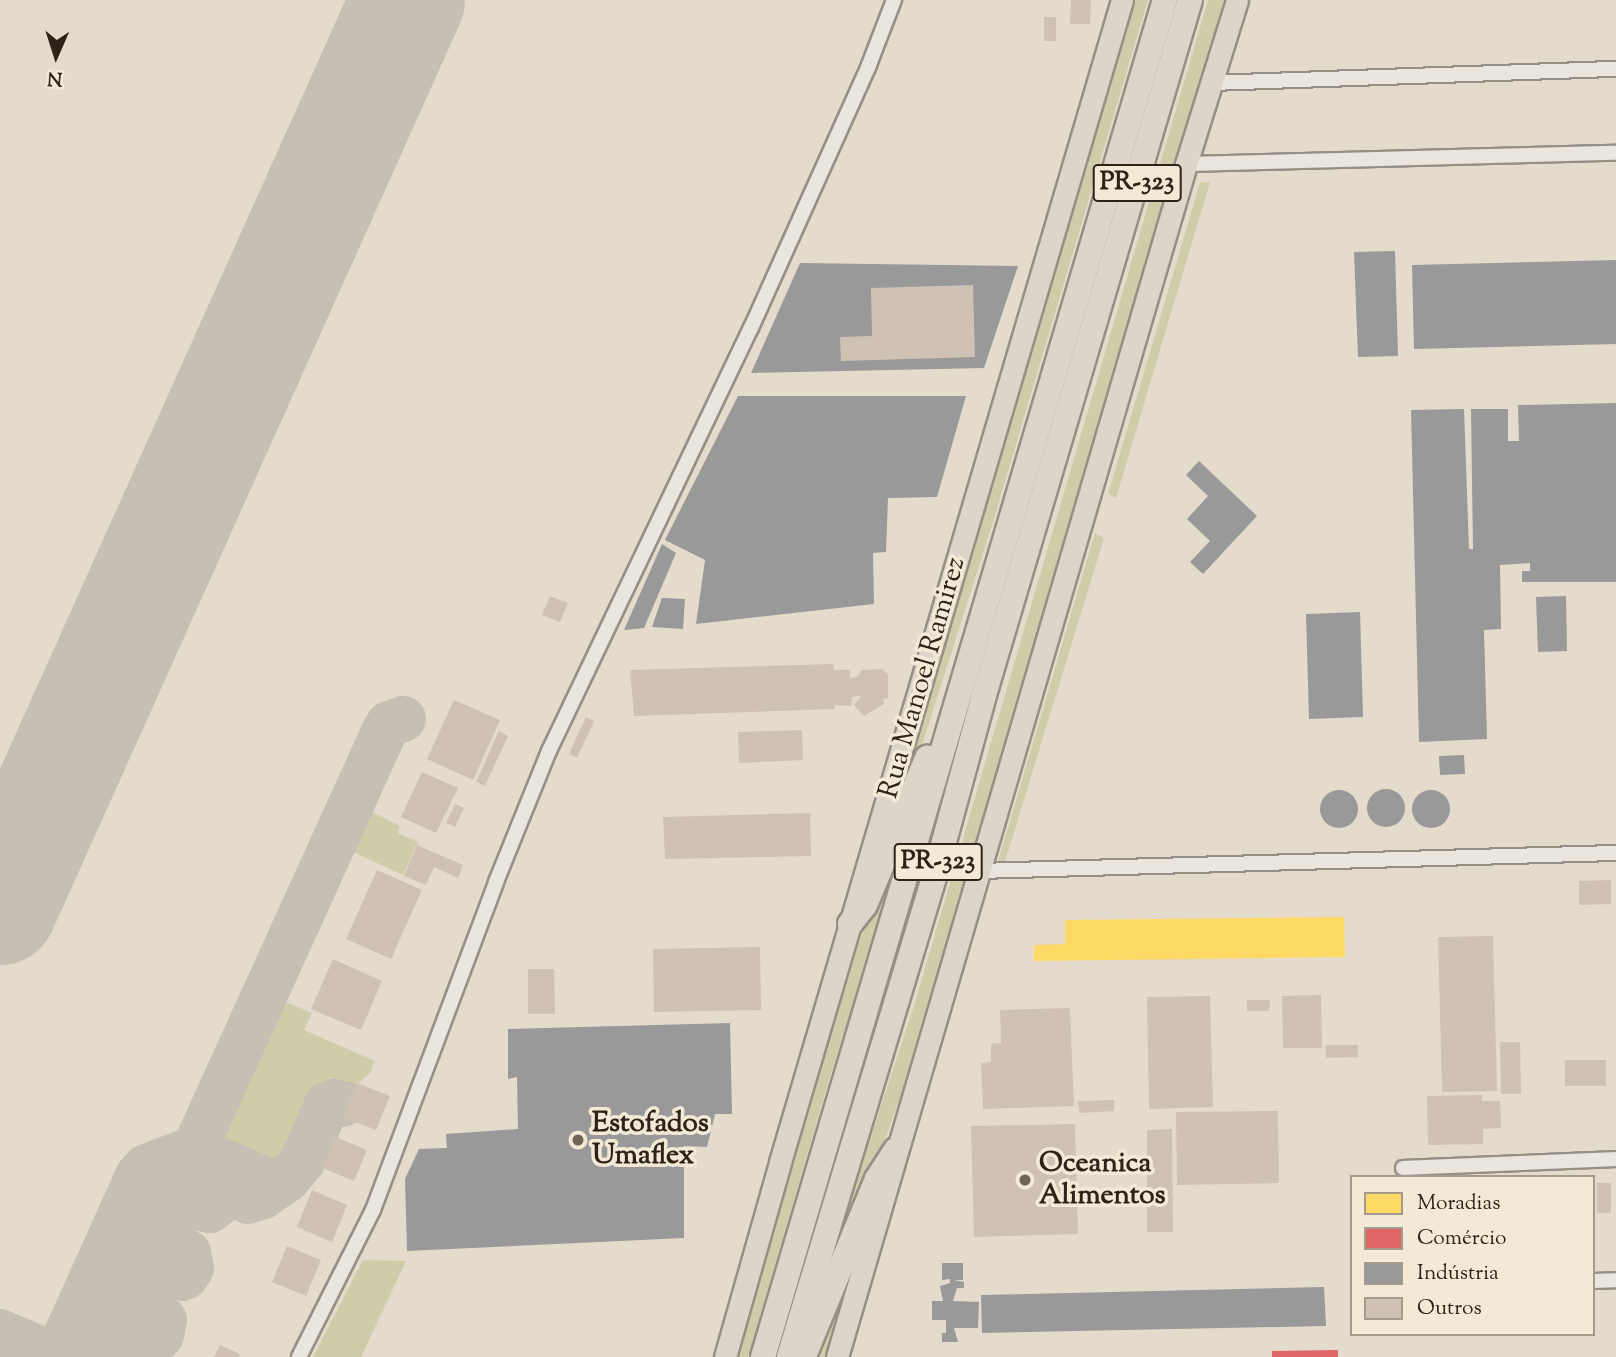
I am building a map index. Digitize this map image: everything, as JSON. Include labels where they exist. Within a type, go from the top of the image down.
[{"type":"highway","name":"PR-323","points":[[763,1357],[1166,0]]},
{"type":"highway","name":"PR-323","points":[[789,1357],[936,871],[987,685],[1190,0]]},
{"type":"highway","points":[[850,924],[865,905],[909,805],[925,763],[967,617],[1005,541]]},
{"type":"highway","points":[[803,1357],[877,1179],[896,1150]]},
{"type":"main road","name":"Rua Manoel Ramirez","points":[[725,1357],[1122,0]]},
{"type":"main road","points":[[837,1357],[1186,164],[1237,0]]},
{"type":"street","points":[[301,1353],[373,1210],[496,882],[549,751],[751,328],[869,65],[894,0]]},
{"type":"street","points":[[1211,83],[1616,69]]},
{"type":"street","points":[[1186,164],[1616,153]]},
{"type":"street","points":[[979,871],[1616,853]]},
{"type":"street","points":[[1403,1168],[1489,1170],[1616,1159]]},
{"type":"street","points":[[1595,1280],[1616,1280]]},
{"type":"shaded area","points":[[1132,0],[1148,0],[993,522],[922,745],[894,813]]},
{"type":"shaded area","points":[[1208,0],[1224,0],[908,1075],[886,1137],[829,1263],[914,1006]]},
{"type":"shaded area","points":[[1210,182],[1116,498],[1108,494],[1200,183]]},
{"type":"shaded area","points":[[1095,533],[1104,538],[1004,865],[997,865]]},
{"type":"shaded area","points":[[366,809],[400,826],[398,833],[418,842],[403,875],[347,849]]},
{"type":"shaded area","points":[[900,849],[903,850],[832,1070],[748,1357],[734,1357],[852,957]]},
{"type":"shaded area","points":[[279,999],[312,1013],[304,1030],[375,1061],[370,1073],[352,1088],[328,1078],[291,1160],[284,1170],[273,1170],[214,1145]]},
{"type":"shaded area","points":[[363,1260],[406,1261],[361,1357],[313,1357]]},
{"type":"shaded area","points":[[852,1261],[828,1357],[814,1357]]},
{"type":"building: Moradias","points":[[1344,917],[1345,957],[1034,961],[1034,945],[1065,944],[1065,920]]},
{"type":"building: Comércio","points":[[1338,1350],[1338,1357],[1272,1357],[1272,1351]]},
{"type":"building: Indústria","points":[[1395,251],[1398,356],[1358,357],[1354,252]]},
{"type":"building: Indústria","points":[[1616,260],[1616,344],[1414,349],[1412,265]]},
{"type":"building: Indústria","points":[[800,263],[1018,266],[984,368],[751,373]]},
{"type":"building: Indústria","points":[[738,396],[966,396],[937,497],[888,498],[886,552],[873,553],[874,604],[696,624],[705,560],[665,540]]},
{"type":"building: Indústria","points":[[1616,403],[1616,582],[1522,582],[1522,571],[1530,571],[1530,563],[1500,565],[1501,629],[1484,630],[1487,739],[1419,742],[1411,410],[1464,409],[1469,549],[1473,549],[1471,409],[1508,409],[1508,441],[1519,441],[1518,405]]},
{"type":"building: Indústria","points":[[1199,461],[1257,516],[1203,574],[1190,562],[1210,541],[1187,519],[1208,496],[1186,475]]},
{"type":"building: Indústria","points":[[662,544],[676,553],[644,628],[624,630]]},
{"type":"building: Indústria","points":[[1566,596],[1567,651],[1538,652],[1536,597]]},
{"type":"building: Indústria","points":[[662,598],[685,599],[683,629],[652,627]]},
{"type":"building: Indústria","points":[[1360,612],[1363,717],[1309,719],[1306,614]]},
{"type":"building: Indústria","points":[[1464,755],[1465,774],[1440,775],[1439,756]]},
{"type":"building: Indústria","points":[[1386,789],[1400,794],[1405,808],[1400,822],[1386,827],[1372,822],[1367,808],[1372,794]]},
{"type":"building: Indústria","points":[[1339,790],[1353,795],[1358,809],[1353,823],[1339,828],[1325,823],[1320,809],[1325,795]]},
{"type":"building: Indústria","points":[[1431,790],[1445,795],[1450,809],[1445,823],[1431,828],[1417,823],[1412,809],[1417,795]]},
{"type":"building: Indústria","name":"Estofados Umaflex","points":[[730,1023],[732,1114],[715,1114],[707,1147],[684,1146],[684,1238],[407,1251],[405,1179],[419,1149],[447,1148],[446,1134],[518,1129],[517,1077],[508,1079],[508,1029]]},
{"type":"building: Indústria","points":[[942,1263],[963,1263],[963,1280],[954,1280],[964,1282],[964,1288],[957,1288],[953,1301],[979,1302],[978,1328],[954,1328],[958,1342],[942,1342],[942,1333],[946,1333],[946,1320],[932,1320],[932,1301],[943,1301],[940,1286],[950,1283],[950,1279],[942,1280]]},
{"type":"building: Indústria","points":[[1324,1287],[1326,1326],[982,1333],[981,1295]]},
{"type":"building: Outros","points":[[1071,0],[1091,0],[1090,24],[1070,24]]},
{"type":"building: Outros","points":[[1044,17],[1056,17],[1056,41],[1044,41]]},
{"type":"building: Outros","points":[[973,285],[975,357],[841,361],[840,337],[872,336],[871,288]]},
{"type":"building: Outros","points":[[550,596],[568,603],[560,622],[542,615]]},
{"type":"building: Outros","points":[[833,664],[834,670],[850,670],[850,678],[857,677],[862,670],[883,669],[888,675],[888,698],[883,699],[884,704],[864,716],[854,705],[861,696],[852,697],[851,706],[835,705],[835,709],[634,716],[630,670]]},
{"type":"building: Outros","points":[[454,700],[500,720],[473,780],[427,759]]},
{"type":"building: Outros","points":[[586,717],[594,721],[577,758],[569,754]]},
{"type":"building: Outros","points":[[802,730],[803,760],[739,763],[738,732]]},
{"type":"building: Outros","points":[[499,731],[508,736],[485,786],[476,782]]},
{"type":"building: Outros","points":[[422,772],[458,788],[436,833],[401,817]]},
{"type":"building: Outros","points":[[455,804],[464,808],[455,827],[446,823]]},
{"type":"building: Outros","points":[[810,813],[811,856],[665,859],[663,817]]},
{"type":"building: Outros","points":[[417,845],[463,865],[458,878],[434,867],[426,885],[404,876]]},
{"type":"building: Outros","points":[[377,870],[422,890],[391,959],[346,939]]},
{"type":"building: Outros","points":[[1611,880],[1611,904],[1579,905],[1579,881]]},
{"type":"building: Outros","points":[[1493,936],[1497,1091],[1442,1092],[1438,937]]},
{"type":"building: Outros","points":[[760,947],[761,1010],[654,1012],[653,949]]},
{"type":"building: Outros","points":[[333,959],[382,981],[361,1030],[311,1009]]},
{"type":"building: Outros","points":[[528,969],[554,969],[555,1014],[528,1014]]},
{"type":"building: Outros","points":[[1321,995],[1322,1048],[1283,1048],[1282,996]]},
{"type":"building: Outros","points":[[1210,996],[1213,1107],[1149,1109],[1147,997]]},
{"type":"building: Outros","points":[[1247,1000],[1270,1000],[1269,1011],[1247,1011]]},
{"type":"building: Outros","points":[[1070,1008],[1074,1106],[983,1109],[981,1063],[991,1062],[991,1044],[1001,1043],[1000,1010]]},
{"type":"building: Outros","points":[[1500,1042],[1520,1042],[1521,1094],[1501,1094]]},
{"type":"building: Outros","points":[[1326,1045],[1358,1045],[1358,1057],[1326,1058]]},
{"type":"building: Outros","points":[[1565,1060],[1606,1060],[1606,1086],[1565,1086]]},
{"type":"building: Outros","points":[[357,1083],[390,1096],[376,1130],[343,1117]]},
{"type":"building: Outros","points":[[1482,1095],[1482,1101],[1500,1101],[1501,1128],[1483,1129],[1483,1144],[1428,1145],[1427,1096]]},
{"type":"building: Outros","points":[[1114,1100],[1114,1111],[1079,1113],[1078,1101]]},
{"type":"building: Outros","points":[[1278,1111],[1279,1183],[1177,1185],[1176,1112]]},
{"type":"building: Outros","name":"Oceanica Alimentos","points":[[1075,1124],[1078,1234],[974,1237],[971,1126]]},
{"type":"building: Outros","points":[[1172,1129],[1173,1232],[1147,1232],[1147,1130]]},
{"type":"building: Outros","points":[[335,1137],[367,1150],[354,1181],[322,1168]]},
{"type":"building: Outros","points":[[1597,1183],[1611,1183],[1611,1213],[1597,1213]]},
{"type":"building: Outros","points":[[312,1190],[347,1205],[332,1242],[297,1227]]},
{"type":"building: Outros","points":[[287,1246],[321,1260],[306,1296],[272,1282]]},
{"type":"building: Outros","points":[[220,1345],[240,1354],[239,1357],[214,1357]]},
{"type":"taxiway","points":[[100,1357],[385,730],[389,724],[403,719]]},
{"type":"taxiway","points":[[248,1201],[263,1196],[287,1179],[302,1162],[327,1105],[333,1102],[343,1104]]},
{"type":"taxiway","points":[[0,1332],[46,1352],[60,1349],[138,1176],[146,1167],[186,1152],[203,1153],[268,1181]]},
{"type":"taxiway","points":[[187,1198],[195,1207],[210,1210],[221,1201],[222,1190]]},
{"type":"taxiway","points":[[118,1244],[142,1261],[182,1278],[186,1276],[191,1268],[188,1253],[176,1247],[165,1247]]},
{"type":"taxiway","points":[[106,1279],[121,1289],[125,1301],[164,1320],[161,1335],[146,1351],[132,1354],[110,1349]]},
{"type":"runway","points":[[0,908],[408,0]]},
{"type":"place","name":"Estofados Umaflex","points":[[578,1140]]},
{"type":"place","name":"Oceanica Alimentos","points":[[1025,1180]]}]
